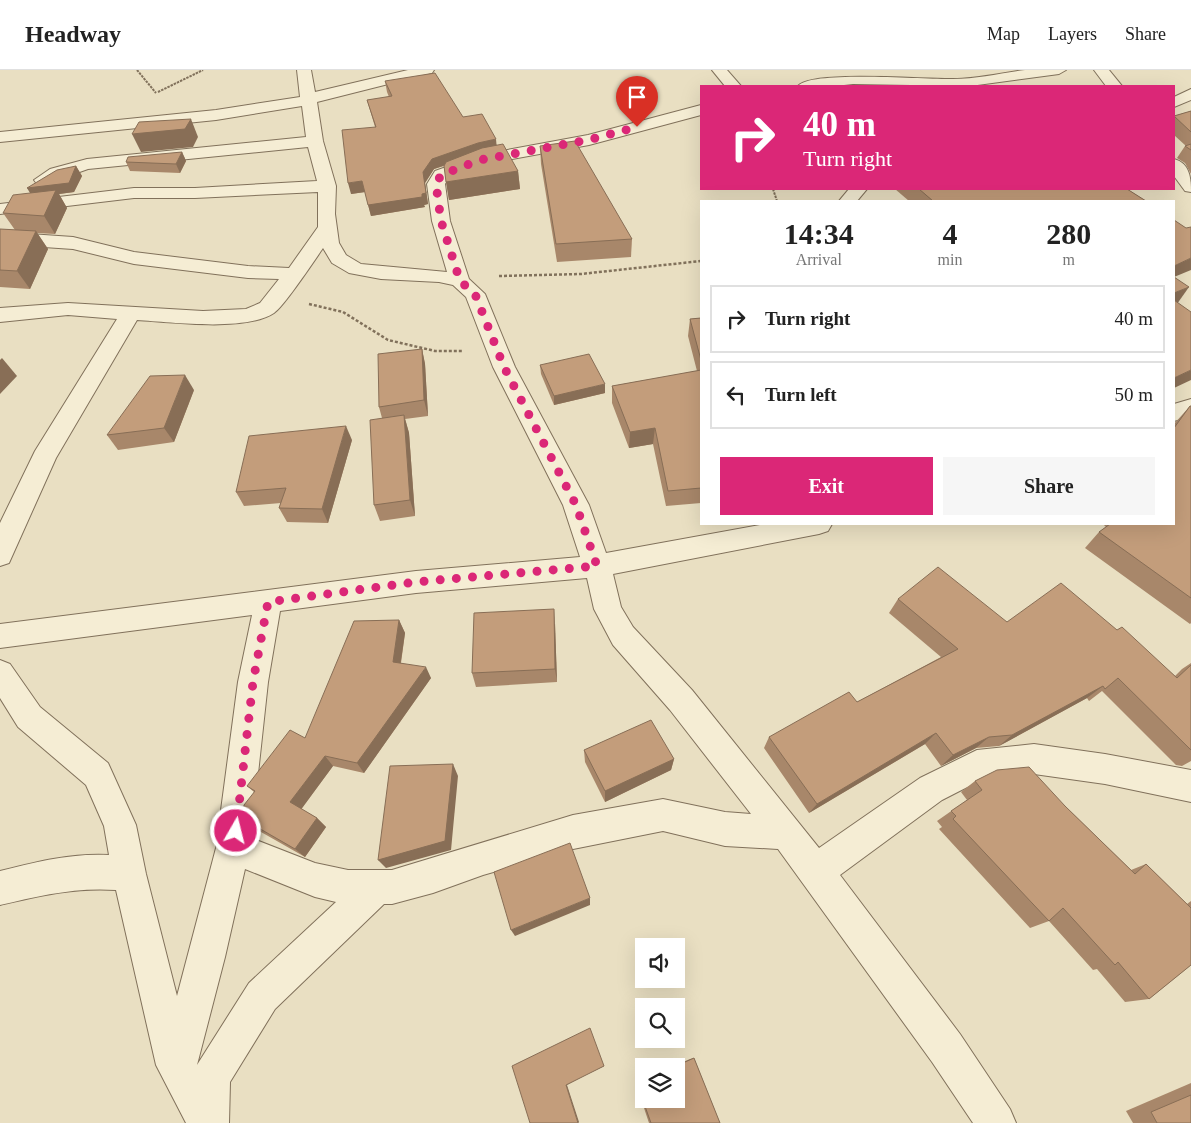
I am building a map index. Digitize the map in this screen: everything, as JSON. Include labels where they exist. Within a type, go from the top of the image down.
[{"type":"street","points":[[304,70],[315,141],[327,186],[329,243],[339,259],[356,269],[382,273],[459,278]]},
{"type":"street","points":[[0,137],[216,115],[309,99],[427,70]]},
{"type":"street","points":[[718,70],[732,85]]},
{"type":"street","points":[[905,70],[924,83]]},
{"type":"street","points":[[813,85],[853,79],[953,84],[1059,70]]},
{"type":"street","points":[[1101,70],[1113,85]]},
{"type":"street","points":[[1175,102],[1191,94]]},
{"type":"street","points":[[1175,103],[1191,109]]},
{"type":"street","points":[[700,110],[588,140],[480,160],[441,175],[436,184],[441,221],[459,278],[475,294],[498,351],[529,417],[576,505],[597,566],[608,609],[623,636],[681,700],[816,870],[946,1048],[996,1123]]},
{"type":"street","points":[[0,204],[56,173],[86,164],[315,141]]},
{"type":"street","points":[[1175,165],[1191,188]]},
{"type":"street","points":[[0,209],[60,200],[134,193],[195,193],[327,186]]},
{"type":"street","points":[[849,200],[857,190]]},
{"type":"street","points":[[0,315],[68,309],[203,318],[248,315],[267,308],[327,227]]},
{"type":"street","points":[[0,238],[73,243],[134,258],[248,272],[294,274]]},
{"type":"street","points":[[0,555],[44,457],[131,312]]},
{"type":"street","points":[[1175,413],[1191,407]]},
{"type":"street","points":[[0,636],[416,582],[597,566],[814,525]]},
{"type":"street","points":[[176,1065],[207,957],[233,848],[253,682],[268,602]]},
{"type":"street","points":[[0,673],[29,717],[97,774],[120,825],[129,874],[176,1065],[209,1123]]},
{"type":"street","points":[[816,870],[932,789],[977,765],[1034,759],[1105,769],[1191,786]]},
{"type":"street","points":[[233,848],[315,880],[348,886],[392,887],[573,832],[663,815],[725,829],[786,833]]},
{"type":"street","points":[[0,888],[49,876],[88,871],[129,874]]},
{"type":"street","points":[[209,1123],[211,1077],[262,996],[377,887]]},
{"type":"path","points":[[137,70],[156,93]]},
{"type":"path","points":[[459,278],[581,274],[700,261]]},
{"type":"path","points":[[274,298],[318,305],[343,312],[388,340],[410,346],[435,351],[498,351]]},
{"type":"building","points":[[435,73],[463,117],[482,114],[496,139],[478,143],[432,159],[423,172],[426,193],[422,194],[422,197],[368,205],[362,181],[348,183],[342,130],[376,127],[367,100],[392,96],[385,81]]},
{"type":"building","points":[[1191,111],[1191,132],[1175,117]]},
{"type":"building","points":[[191,119],[185,129],[132,134],[139,122]]},
{"type":"building","points":[[575,141],[632,239],[556,244],[540,146]]},
{"type":"building","points":[[503,144],[518,171],[446,182],[444,166],[446,162],[482,148]]},
{"type":"building","points":[[1191,144],[1191,150],[1185,146]]},
{"type":"building","points":[[182,152],[176,164],[126,162],[128,157]]},
{"type":"building","points":[[76,166],[69,183],[27,188],[57,170]]},
{"type":"building","points":[[56,190],[44,216],[3,213],[13,195]]},
{"type":"building","points":[[920,190],[1129,190],[1144,200],[932,200]]},
{"type":"building","points":[[1175,221],[1186,228],[1191,227],[1191,258],[1175,266]]},
{"type":"building","points":[[0,229],[36,231],[17,271],[0,270]]},
{"type":"building","points":[[1175,278],[1189,287],[1175,293]]},
{"type":"building","points":[[1175,301],[1191,312],[1191,370],[1175,378]]},
{"type":"building","points":[[700,318],[700,356],[690,319]]},
{"type":"building","points":[[422,349],[424,400],[379,407],[378,354]]},
{"type":"building","points":[[589,354],[605,384],[554,396],[540,365]]},
{"type":"building","points":[[700,370],[700,488],[668,491],[655,428],[630,432],[612,386]]},
{"type":"building","points":[[185,375],[164,428],[107,435],[150,376]]},
{"type":"building","points":[[1191,406],[1191,598],[1099,532],[1109,525],[1175,525],[1175,427]]},
{"type":"building","points":[[404,415],[410,500],[374,505],[370,420]]},
{"type":"building","points":[[346,426],[322,509],[279,508],[286,488],[236,492],[249,436]]},
{"type":"building","points":[[938,567],[1007,622],[1061,583],[1117,630],[1122,627],[1177,678],[1191,665],[1191,750],[1118,678],[1105,689],[1103,686],[1012,735],[989,737],[953,755],[936,733],[817,804],[769,737],[849,692],[857,702],[958,649],[898,599]]},
{"type":"building","points":[[554,609],[555,669],[472,673],[474,613]]},
{"type":"building","points":[[399,620],[393,662],[426,667],[357,763],[325,756],[290,802],[317,818],[295,849],[243,819],[244,805],[255,791],[247,786],[290,730],[305,738],[354,621]]},
{"type":"building","points":[[651,720],[674,759],[605,791],[584,750]]},
{"type":"building","points":[[453,764],[445,841],[378,860],[390,766]]},
{"type":"building","points":[[1029,767],[1065,806],[1135,874],[1146,864],[1191,908],[1191,965],[1149,999],[1118,962],[1115,965],[1063,908],[1049,921],[953,819],[956,816],[951,811],[982,790],[975,781],[997,770]]},
{"type":"building","points":[[570,843],[590,898],[511,930],[494,872]]},
{"type":"building","points":[[590,1028],[604,1066],[566,1085],[578,1123],[530,1123],[512,1066]]},
{"type":"building","points":[[694,1058],[720,1123],[651,1123],[646,1108],[685,1108],[685,1062]]},
{"type":"building","points":[[1191,1095],[1191,1123],[1157,1123],[1151,1112]]},
{"type":"route","points":[[236,831],[253,682],[268,602],[416,582],[597,566],[576,505],[504,367],[475,294],[460,281],[441,221],[436,184],[441,175],[452,169],[480,160],[531,152],[637,127]]}]
